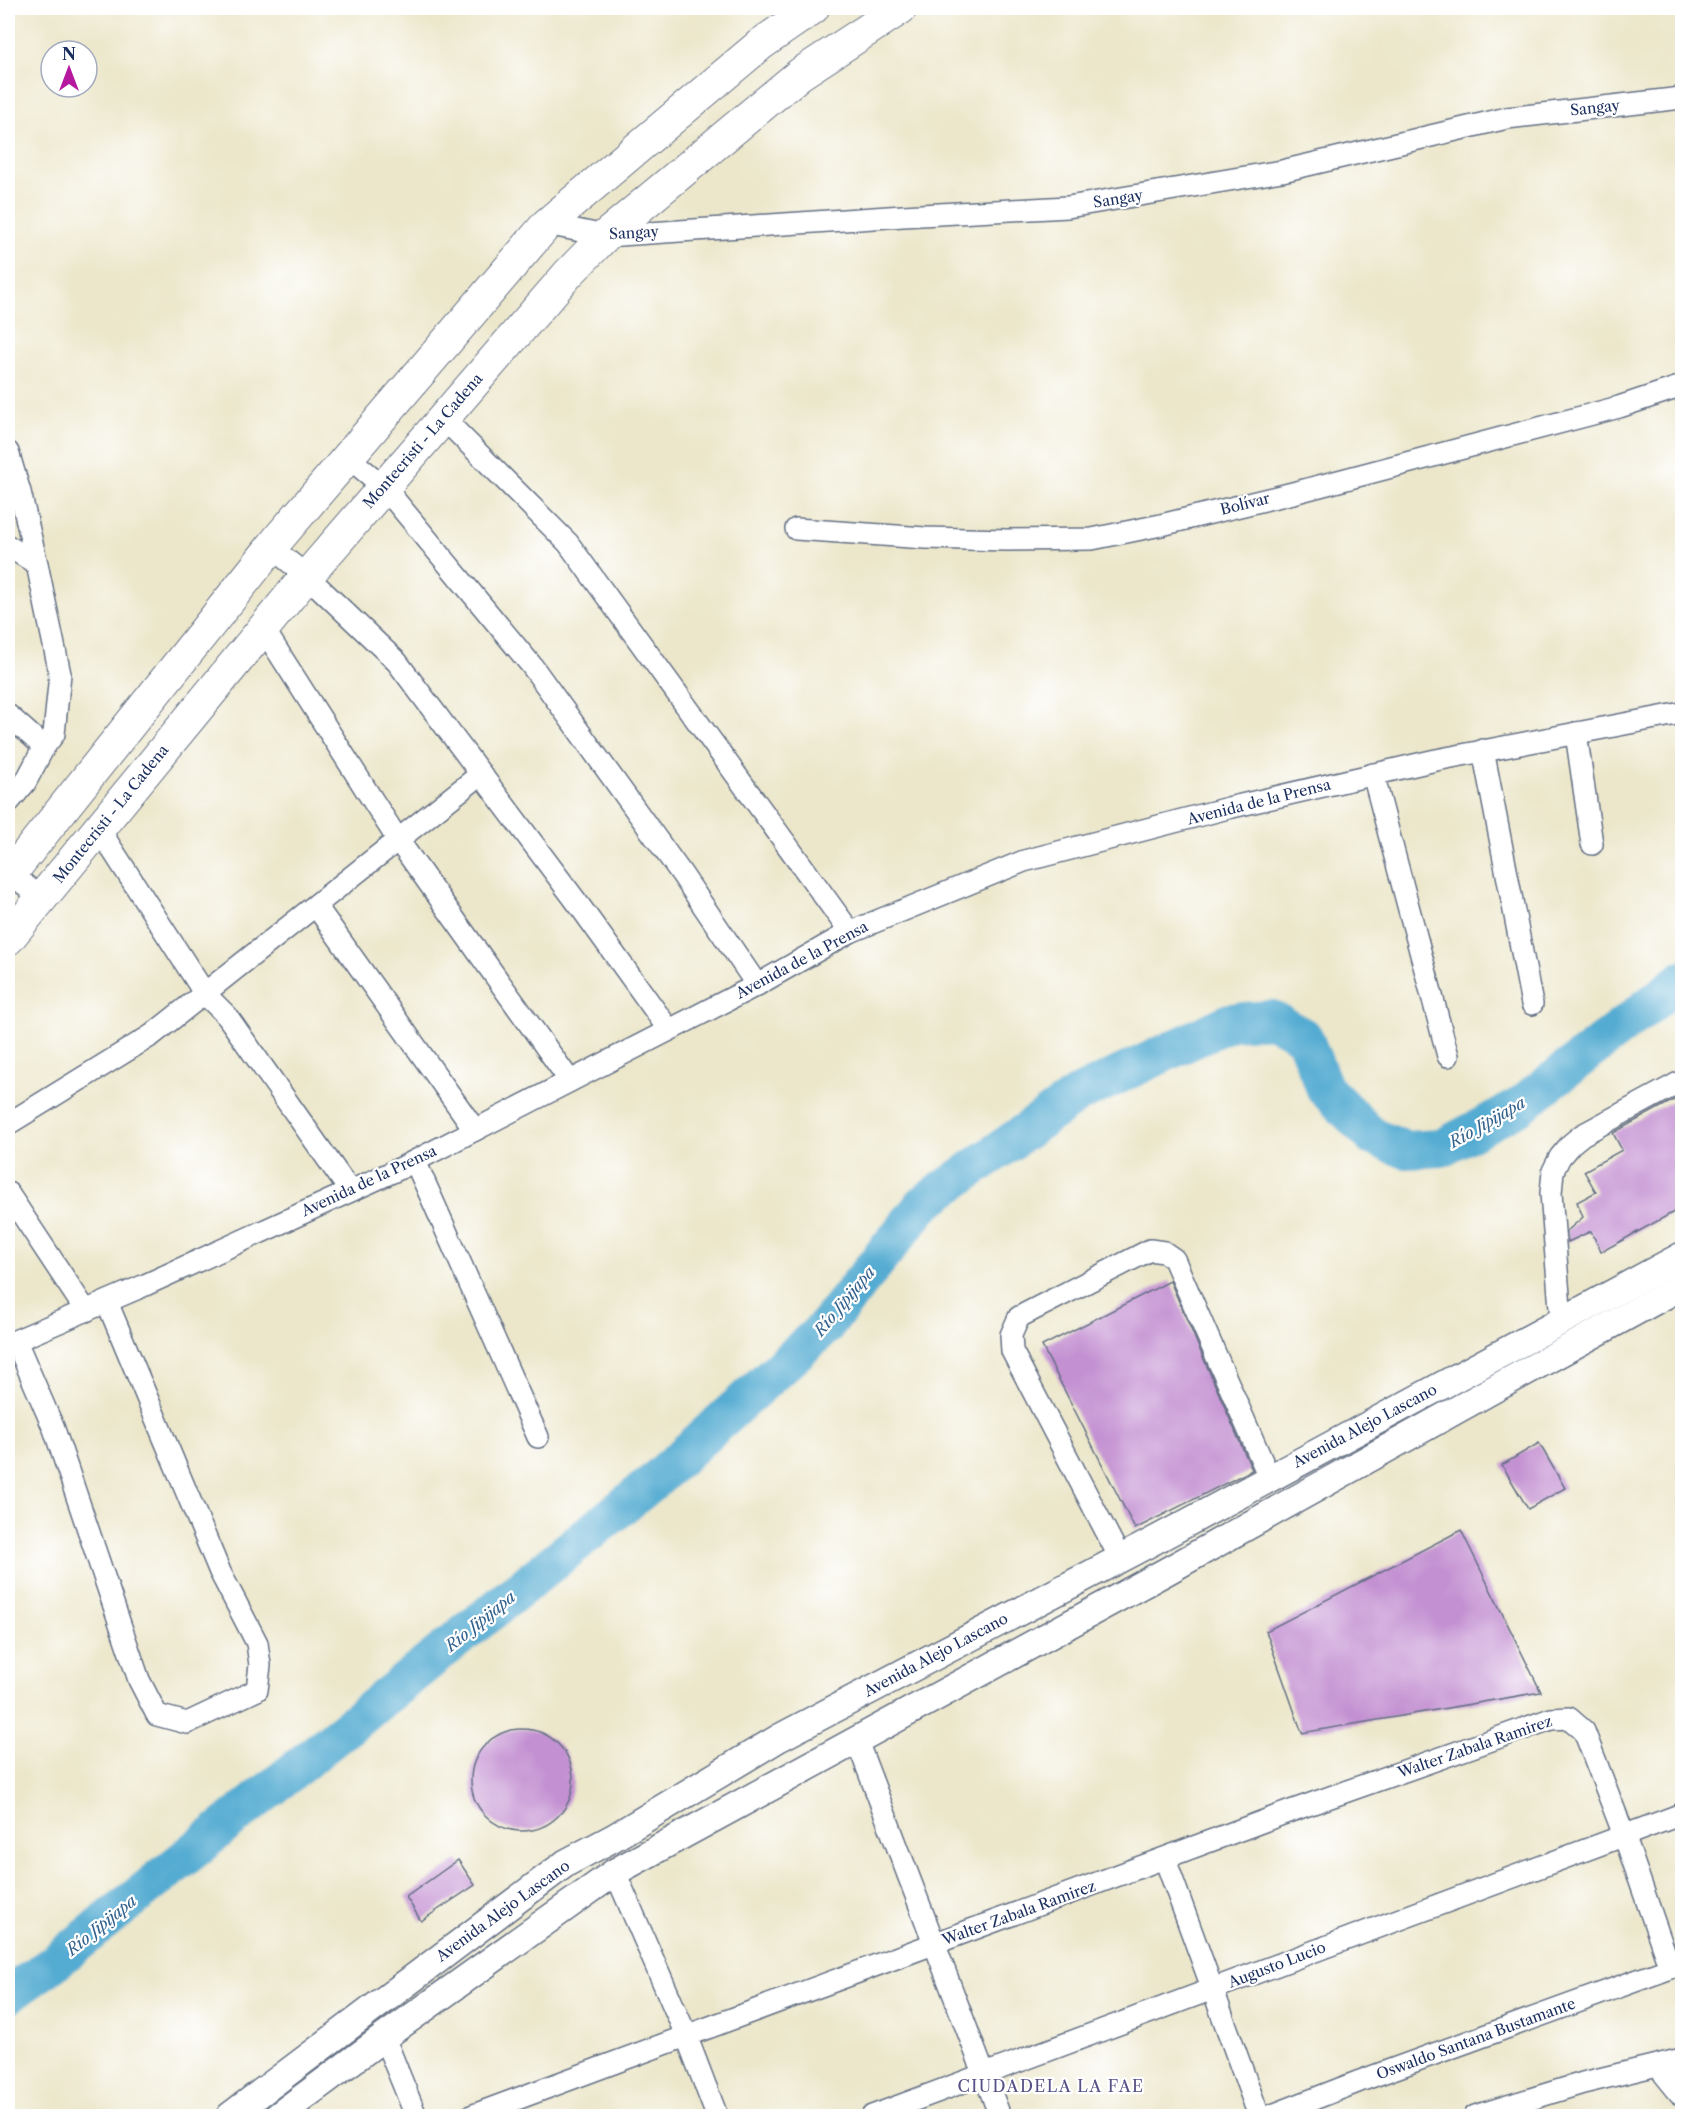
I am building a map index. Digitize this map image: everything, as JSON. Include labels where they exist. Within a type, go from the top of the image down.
[{"type":"highway","points":[[8,874],[272,548],[547,224],[761,44],[813,8]]},
{"type":"highway","name":"Montecristi - La Cadena","points":[[8,939],[263,628],[568,274],[605,236],[800,74],[901,8]]},
{"type":"main road","name":"Avenida Alejo Lascano","points":[[230,2116],[566,1863],[613,1838],[779,1738],[1683,1256]]},
{"type":"main road","name":"Avenida Alejo Lascano","points":[[278,2116],[384,2037],[615,1872],[1683,1286]]},
{"type":"street","name":"Sangay","points":[[547,224],[605,236],[1068,207],[1282,171],[1507,117],[1683,98]]},
{"type":"street","name":"Bolívar","points":[[796,530],[894,534],[925,538],[1092,539],[1293,493],[1619,407],[1683,386]]},
{"type":"street","points":[[443,418],[568,543],[850,932]]},
{"type":"street","points":[[8,452],[37,564],[60,674],[54,734],[44,747],[25,783],[8,803]]},
{"type":"street","points":[[349,458],[384,487],[532,666],[681,873],[757,985]]},
{"type":"street","points":[[8,546],[37,564]]},
{"type":"street","points":[[272,548],[307,576],[397,662],[579,905],[669,1030]]},
{"type":"street","points":[[263,628],[398,840],[570,1081]]},
{"type":"street","name":"Avenida de la Prensa","points":[[12,1342],[107,1302],[415,1161],[757,985],[850,932],[1024,861],[1228,808],[1373,774],[1483,750],[1683,713]]},
{"type":"street","points":[[8,715],[44,747]]},
{"type":"street","points":[[1576,733],[1592,844]]},
{"type":"street","points":[[1483,750],[1532,1004]]},
{"type":"street","points":[[8,1124],[152,1035],[481,774]]},
{"type":"street","points":[[1373,774],[1448,1056]]},
{"type":"street","points":[[99,829],[205,994],[227,1016],[350,1191]]},
{"type":"street","points":[[8,874],[42,899]]},
{"type":"street","points":[[316,906],[475,1130]]},
{"type":"street","points":[[1561,1321],[1551,1193],[1552,1171],[1560,1157],[1582,1135],[1683,1081]]},
{"type":"street","points":[[415,1161],[538,1437]]},
{"type":"street","points":[[8,1193],[86,1311]]},
{"type":"street","points":[[1120,1558],[1012,1351],[1011,1335],[1019,1317],[1150,1250],[1164,1252],[1174,1259],[1269,1477]]},
{"type":"street","points":[[12,1342],[54,1429],[138,1680],[157,1715],[187,1723],[257,1690],[260,1665],[257,1643],[220,1572],[107,1302]]},
{"type":"street","name":"Walter Zabala Ramirez","points":[[471,2116],[1288,1812],[1551,1719],[1569,1718],[1584,1731],[1624,1835]]},
{"type":"street","points":[[857,1741],[1000,2116]]},
{"type":"street","name":"Augusto Lucio","points":[[872,2116],[1683,1814]]},
{"type":"street","points":[[1624,1835],[1676,1966]]},
{"type":"street","points":[[1165,1859],[1259,2116]]},
{"type":"street","points":[[615,1872],[686,2035],[717,2116]]},
{"type":"street","name":"Oswaldo Santana Bustamante","points":[[1270,2116],[1676,1966]]},
{"type":"street","points":[[384,2037],[416,2116]]},
{"type":"street","points":[[1672,2062],[1664,2074],[1683,2096]]},
{"type":"street","points":[[1481,2116],[1583,2083],[1672,2062]]},
{"type":"building","points":[[1683,1095],[1683,1207],[1601,1252],[1591,1231],[1568,1242],[1567,1231],[1583,1217],[1577,1202],[1596,1192],[1584,1171],[1622,1150],[1613,1133]]},
{"type":"building","points":[[1170,1281],[1252,1470],[1135,1529],[1042,1346]]},
{"type":"building","points":[[1539,1443],[1565,1488],[1528,1509],[1502,1465]]},
{"type":"building","points":[[1461,1530],[1541,1692],[1302,1733],[1266,1631]]},
{"type":"building","points":[[522,1729],[541,1733],[558,1744],[569,1761],[573,1780],[569,1799],[558,1816],[541,1827],[522,1831],[503,1827],[486,1816],[475,1799],[471,1780],[475,1761],[486,1744],[503,1733]]},
{"type":"building","points":[[458,1860],[475,1885],[421,1921],[406,1897]]},
{"type":"waterway","name":"Río Jipijapa","points":[[8,1995],[50,1966],[653,1482],[823,1329],[924,1203],[1077,1095],[1230,1022],[1272,1019],[1304,1037],[1325,1089],[1373,1137],[1406,1150],[1441,1148],[1518,1107],[1682,980]]},
{"type":"district","name":"CIUDADELA LA FAE","points":[[1051,2086]]}]
